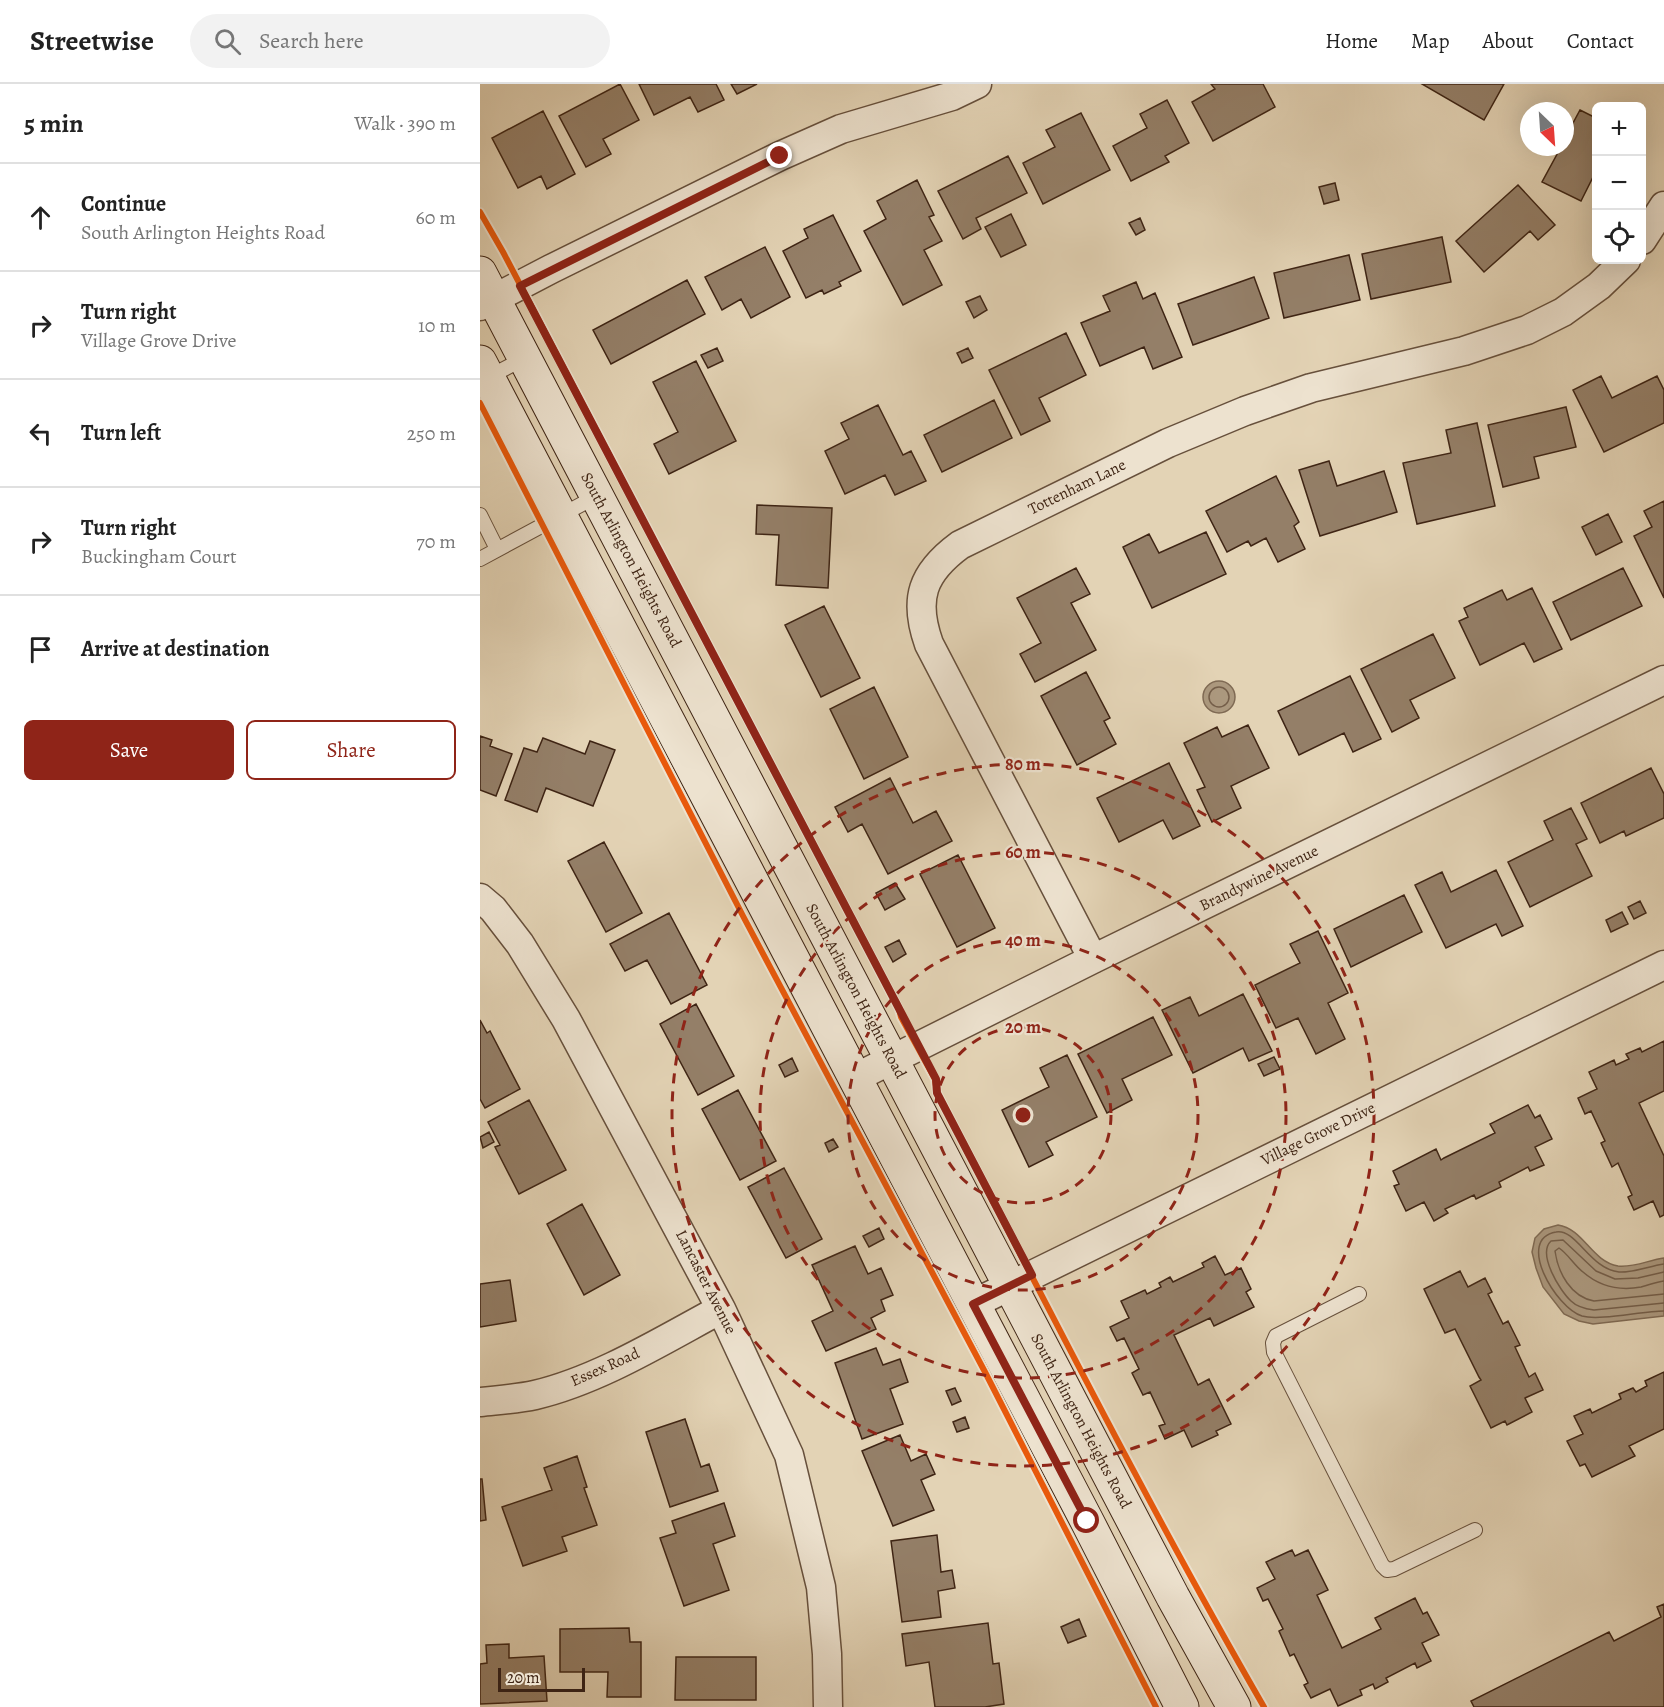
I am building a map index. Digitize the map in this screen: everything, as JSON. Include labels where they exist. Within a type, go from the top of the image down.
[{"type":"main road","name":"South Arlington Heights Road","points":[[485,293],[525,358],[1010,1286],[1234,1707]]},
{"type":"main road","points":[[483,373],[855,1078],[1182,1707]]},
{"type":"street","points":[[485,293],[551,269],[780,156],[841,129],[952,96],[977,84]]},
{"type":"street","points":[[1646,233],[1664,206]]},
{"type":"street","name":"Tottenham Lane","points":[[1093,959],[929,644],[920,614],[922,596],[930,575],[944,557],[960,545],[1205,426],[1311,388],[1464,351],[1527,330],[1563,312],[1599,286],[1622,264]]},
{"type":"street","name":"Brandywine Avenue","points":[[855,1078],[1664,680]]},
{"type":"street","name":"Lancaster Avenue","points":[[480,898],[493,909],[520,944],[566,1019],[721,1309],[789,1455],[821,1587],[827,1654],[828,1707]]},
{"type":"street","name":"Village Grove Drive","points":[[973,1304],[1664,965]]},
{"type":"street","name":"Essex Road","points":[[480,1402],[534,1395],[568,1384],[632,1357],[721,1309]]},
{"type":"lane","points":[[483,373],[525,358]]},
{"type":"lane","points":[[480,559],[597,496]]},
{"type":"lane","points":[[480,515],[497,549]]},
{"type":"lane","points":[[1359,1294],[1276,1336],[1273,1344],[1274,1352],[1382,1565],[1387,1570],[1394,1569],[1475,1530]]},
{"type":"water","points":[[1219,681],[1230,686],[1235,697],[1230,708],[1219,713],[1208,708],[1203,697],[1208,686]]},
{"type":"water","points":[[1558,1225],[1575,1232],[1601,1258],[1618,1266],[1635,1265],[1664,1258],[1664,1316],[1593,1324],[1564,1314],[1543,1287],[1532,1252],[1535,1238],[1544,1229]]},
{"type":"building","points":[[620,84],[639,120],[603,139],[611,154],[586,167],[559,116]]},
{"type":"building","points":[[639,84],[716,84],[724,100],[698,112],[690,97],[654,115]]},
{"type":"building","points":[[731,84],[757,84],[737,94]]},
{"type":"building","points":[[1211,84],[1263,84],[1275,107],[1213,141],[1192,102],[1215,89]]},
{"type":"building","points":[[1422,84],[1504,84],[1484,120]]},
{"type":"building","points":[[1167,100],[1189,143],[1165,156],[1169,162],[1131,181],[1113,146],[1147,128],[1140,114]]},
{"type":"building","points":[[1580,110],[1592,116],[1592,179],[1581,201],[1542,182],[1556,156],[1574,156],[1574,121]]},
{"type":"building","points":[[543,111],[575,174],[547,189],[541,176],[518,188],[492,138]]},
{"type":"building","points":[[1081,113],[1110,170],[1043,204],[1023,163],[1055,147],[1046,130]]},
{"type":"building","points":[[1008,156],[1027,193],[976,218],[981,229],[963,239],[938,191]]},
{"type":"building","points":[[917,180],[934,215],[929,217],[942,241],[924,250],[942,285],[903,305],[864,231],[886,219],[877,201]]},
{"type":"building","points":[[1335,183],[1339,200],[1324,204],[1319,187]]},
{"type":"building","points":[[1518,185],[1555,225],[1538,240],[1530,231],[1484,272],[1456,241]]},
{"type":"building","points":[[1011,214],[1026,245],[1001,257],[985,227]]},
{"type":"building","points":[[833,215],[861,271],[839,282],[841,286],[824,294],[822,290],[806,298],[783,251],[808,238],[804,229]]},
{"type":"building","points":[[1140,218],[1145,230],[1136,235],[1129,223]]},
{"type":"building","points":[[1442,237],[1451,282],[1371,299],[1362,254]]},
{"type":"building","points":[[765,247],[790,297],[751,318],[741,299],[722,310],[705,277]]},
{"type":"building","points":[[1349,255],[1360,300],[1284,318],[1274,273]]},
{"type":"building","points":[[1254,277],[1269,318],[1193,345],[1178,304]]},
{"type":"building","points":[[687,280],[705,314],[611,364],[593,330]]},
{"type":"building","points":[[1136,282],[1143,299],[1155,293],[1182,357],[1153,369],[1144,347],[1100,366],[1081,323],[1110,311],[1103,296]]},
{"type":"building","points":[[980,296],[987,310],[974,318],[966,302]]},
{"type":"building","points":[[1066,333],[1086,375],[1039,398],[1050,421],[1021,435],[989,370]]},
{"type":"building","points":[[717,348],[723,361],[708,368],[701,355]]},
{"type":"building","points":[[968,348],[973,358],[962,363],[957,353]]},
{"type":"building","points":[[696,361],[736,441],[669,474],[654,444],[678,432],[653,382]]},
{"type":"building","points":[[1601,376],[1612,398],[1657,376],[1664,390],[1664,423],[1604,452],[1573,390]]},
{"type":"building","points":[[994,400],[1012,438],[942,472],[924,435]]},
{"type":"building","points":[[878,405],[903,455],[911,451],[926,481],[895,495],[885,475],[845,494],[825,451],[849,439],[841,423]]},
{"type":"building","points":[[1566,407],[1576,447],[1534,457],[1539,478],[1503,487],[1488,425]]},
{"type":"building","points":[[1477,423],[1495,506],[1417,524],[1403,463],[1451,453],[1446,430]]},
{"type":"building","points":[[1329,461],[1337,486],[1384,471],[1397,512],[1320,536],[1299,470]]},
{"type":"building","points":[[1276,476],[1299,522],[1294,526],[1305,549],[1278,562],[1266,538],[1251,546],[1248,541],[1227,552],[1206,511]]},
{"type":"building","points":[[1664,501],[1664,598],[1634,536],[1652,527],[1644,511]]},
{"type":"building","points":[[757,505],[832,508],[828,588],[776,585],[779,535],[756,534]]},
{"type":"building","points":[[1608,514],[1622,542],[1596,555],[1582,527]]},
{"type":"building","points":[[1206,532],[1226,574],[1152,608],[1123,547],[1149,534],[1159,553]]},
{"type":"building","points":[[1076,568],[1090,594],[1071,603],[1096,650],[1035,682],[1020,654],[1041,643],[1017,598]]},
{"type":"building","points":[[1623,568],[1642,606],[1571,640],[1553,602]]},
{"type":"building","points":[[1532,588],[1562,649],[1534,662],[1524,643],[1480,665],[1459,621],[1468,617],[1464,608],[1502,590],[1507,600]]},
{"type":"building","points":[[824,606],[860,678],[821,697],[785,625]]},
{"type":"building","points":[[1433,634],[1455,678],[1410,700],[1419,718],[1392,732],[1361,669]]},
{"type":"building","points":[[1086,672],[1110,718],[1104,721],[1116,744],[1077,765],[1041,696]]},
{"type":"building","points":[[1350,676],[1381,739],[1353,752],[1344,733],[1299,755],[1278,711]]},
{"type":"building","points":[[874,687],[908,757],[864,779],[830,709]]},
{"type":"building","points":[[1248,725],[1269,768],[1231,786],[1241,808],[1212,822],[1197,790],[1205,787],[1184,743],[1217,727],[1222,737]]},
{"type":"building","points":[[480,736],[492,740],[490,746],[512,754],[496,796],[480,790]]},
{"type":"building","points":[[543,738],[585,754],[590,741],[615,750],[593,806],[546,788],[537,812],[505,800],[524,748],[537,752]]},
{"type":"building","points":[[1169,763],[1200,826],[1173,839],[1163,820],[1119,842],[1097,798]]},
{"type":"building","points":[[1651,768],[1664,794],[1664,818],[1626,836],[1624,831],[1600,843],[1581,803]]},
{"type":"building","points":[[890,778],[913,823],[936,811],[952,841],[888,874],[862,824],[848,832],[835,807]]},
{"type":"building","points":[[1571,808],[1587,839],[1576,844],[1592,876],[1530,907],[1508,862],[1553,840],[1544,821]]},
{"type":"building","points":[[604,842],[642,913],[606,932],[568,861]]},
{"type":"building","points":[[958,855],[995,928],[957,947],[920,874]]},
{"type":"building","points":[[1496,870],[1523,926],[1502,936],[1496,924],[1446,948],[1415,885],[1442,872],[1451,892]]},
{"type":"building","points":[[895,883],[905,899],[885,910],[876,893]]},
{"type":"building","points":[[1404,895],[1422,932],[1351,967],[1334,929]]},
{"type":"building","points":[[1640,901],[1646,913],[1634,919],[1628,907]]},
{"type":"building","points":[[1622,912],[1628,924],[1611,932],[1606,920]]},
{"type":"building","points":[[669,913],[707,985],[671,1004],[647,960],[625,971],[610,944]]},
{"type":"building","points":[[1318,931],[1348,993],[1328,1003],[1345,1039],[1316,1054],[1298,1018],[1276,1028],[1255,985],[1300,963],[1290,944]]},
{"type":"building","points":[[899,940],[906,954],[893,962],[885,947]]},
{"type":"building","points":[[1243,994],[1272,1051],[1249,1061],[1243,1048],[1193,1073],[1162,1010],[1190,997],[1199,1016]]},
{"type":"building","points":[[696,1004],[734,1076],[698,1095],[660,1024]]},
{"type":"building","points":[[1153,1017],[1172,1055],[1122,1079],[1132,1100],[1107,1113],[1078,1054]]},
{"type":"building","points":[[480,1020],[487,1033],[490,1031],[520,1089],[485,1108],[480,1099]]},
{"type":"building","points":[[1664,1041],[1664,1091],[1639,1103],[1664,1156],[1664,1215],[1660,1217],[1653,1201],[1634,1210],[1628,1197],[1632,1195],[1618,1163],[1612,1167],[1601,1143],[1605,1141],[1591,1111],[1585,1114],[1578,1098],[1597,1089],[1589,1072],[1614,1060],[1616,1065],[1629,1059],[1626,1054],[1640,1048],[1642,1052]]},
{"type":"building","points":[[1067,1055],[1097,1117],[1046,1142],[1053,1155],[1029,1167],[1002,1110],[1049,1087],[1040,1068]]},
{"type":"building","points":[[1274,1057],[1280,1069],[1264,1076],[1258,1064]]},
{"type":"building","points":[[792,1058],[798,1071],[785,1077],[779,1065]]},
{"type":"building","points":[[738,1090],[776,1161],[740,1180],[702,1109]]},
{"type":"building","points":[[529,1100],[566,1170],[519,1194],[495,1147],[500,1145],[488,1122]]},
{"type":"building","points":[[1528,1105],[1535,1118],[1540,1115],[1552,1139],[1535,1147],[1544,1165],[1530,1171],[1528,1167],[1499,1182],[1501,1187],[1476,1199],[1474,1195],[1445,1209],[1448,1213],[1434,1221],[1424,1202],[1406,1211],[1394,1186],[1399,1184],[1393,1171],[1436,1149],[1441,1160],[1495,1133],[1490,1124]]},
{"type":"building","points":[[489,1132],[494,1142],[483,1148],[480,1137]]},
{"type":"building","points":[[833,1139],[838,1147],[829,1152],[825,1143]]},
{"type":"building","points":[[784,1168],[822,1239],[786,1258],[748,1187]]},
{"type":"building","points":[[582,1204],[620,1275],[584,1295],[547,1224]]},
{"type":"building","points":[[879,1228],[884,1239],[869,1247],[863,1236]]},
{"type":"building","points":[[855,1246],[868,1274],[881,1268],[893,1295],[881,1300],[885,1311],[871,1318],[876,1329],[826,1351],[812,1321],[833,1311],[812,1265]]},
{"type":"building","points":[[1215,1256],[1225,1275],[1241,1268],[1251,1289],[1246,1292],[1254,1307],[1214,1326],[1210,1318],[1174,1335],[1198,1385],[1209,1379],[1231,1424],[1216,1431],[1218,1435],[1192,1447],[1184,1430],[1165,1439],[1159,1426],[1165,1424],[1150,1392],[1143,1395],[1132,1373],[1139,1369],[1124,1338],[1117,1341],[1110,1327],[1129,1318],[1121,1301],[1145,1290],[1147,1294],[1161,1287],[1159,1283],[1170,1277],[1173,1282],[1204,1267],[1202,1263]]},
{"type":"building","points":[[1460,1271],[1468,1287],[1485,1278],[1492,1292],[1488,1294],[1503,1324],[1508,1321],[1520,1345],[1515,1347],[1529,1377],[1535,1373],[1543,1390],[1525,1398],[1532,1412],[1507,1425],[1505,1421],[1491,1428],[1470,1386],[1481,1380],[1455,1329],[1445,1333],[1424,1289]]},
{"type":"building","points":[[510,1280],[516,1321],[480,1327],[480,1284]]},
{"type":"building","points":[[876,1348],[883,1365],[900,1359],[908,1382],[890,1389],[903,1424],[862,1439],[835,1363]]},
{"type":"building","points":[[1664,1372],[1664,1429],[1629,1446],[1635,1456],[1592,1477],[1585,1464],[1580,1466],[1567,1441],[1583,1434],[1574,1416],[1590,1409],[1592,1413],[1621,1399],[1619,1394],[1633,1388],[1636,1392],[1647,1386],[1645,1381]]},
{"type":"building","points":[[955,1388],[961,1401],[952,1405],[946,1391]]},
{"type":"building","points":[[965,1417],[969,1428],[957,1432],[953,1422]]},
{"type":"building","points":[[685,1419],[701,1467],[709,1464],[718,1491],[670,1507],[646,1432]]},
{"type":"building","points":[[900,1435],[911,1461],[926,1454],[935,1474],[921,1480],[934,1510],[893,1526],[862,1451]]},
{"type":"building","points":[[577,1456],[587,1487],[584,1488],[597,1525],[562,1537],[567,1551],[523,1566],[502,1507],[552,1490],[544,1468]]},
{"type":"building","points":[[480,1479],[482,1479],[486,1520],[480,1521]]},
{"type":"building","points":[[724,1503],[735,1536],[713,1544],[729,1590],[684,1606],[660,1538],[676,1533],[672,1521]]},
{"type":"building","points":[[937,1535],[941,1572],[952,1570],[955,1588],[938,1591],[941,1617],[902,1622],[891,1541]]},
{"type":"building","points":[[1292,1550],[1295,1556],[1308,1550],[1328,1590],[1317,1595],[1342,1648],[1381,1629],[1375,1618],[1415,1598],[1423,1614],[1427,1612],[1439,1635],[1422,1643],[1431,1661],[1417,1668],[1415,1663],[1386,1678],[1388,1682],[1375,1689],[1373,1684],[1360,1690],[1362,1695],[1338,1706],[1330,1689],[1311,1698],[1304,1685],[1308,1683],[1294,1654],[1290,1656],[1279,1631],[1283,1629],[1268,1599],[1263,1601],[1257,1588],[1275,1579],[1266,1562]]},
{"type":"building","points":[[1664,1604],[1664,1707],[1474,1707],[1471,1701],[1609,1632],[1614,1641],[1661,1617],[1657,1607]]},
{"type":"building","points":[[1079,1619],[1086,1636],[1068,1643],[1061,1627]]},
{"type":"building","points":[[988,1623],[993,1664],[999,1663],[1004,1704],[985,1707],[935,1707],[929,1662],[906,1666],[902,1634]]},
{"type":"building","points":[[629,1628],[630,1642],[641,1642],[641,1697],[607,1697],[608,1672],[560,1672],[560,1629]]},
{"type":"building","points":[[509,1644],[509,1658],[544,1656],[547,1701],[480,1704],[480,1664],[487,1663],[486,1645]]},
{"type":"building","points":[[676,1657],[756,1657],[756,1700],[675,1700]]},
{"type":"cycle path","points":[[480,212],[899,1009],[901,1017],[935,1079],[937,1093],[1097,1402],[1264,1707]]},
{"type":"cycle path","points":[[480,403],[743,916],[985,1372],[1156,1707]]},
{"type":"route","points":[[780,156],[520,286],[899,1009],[901,1017],[936,1079],[937,1093],[1032,1275],[973,1304],[1087,1521]]}]
